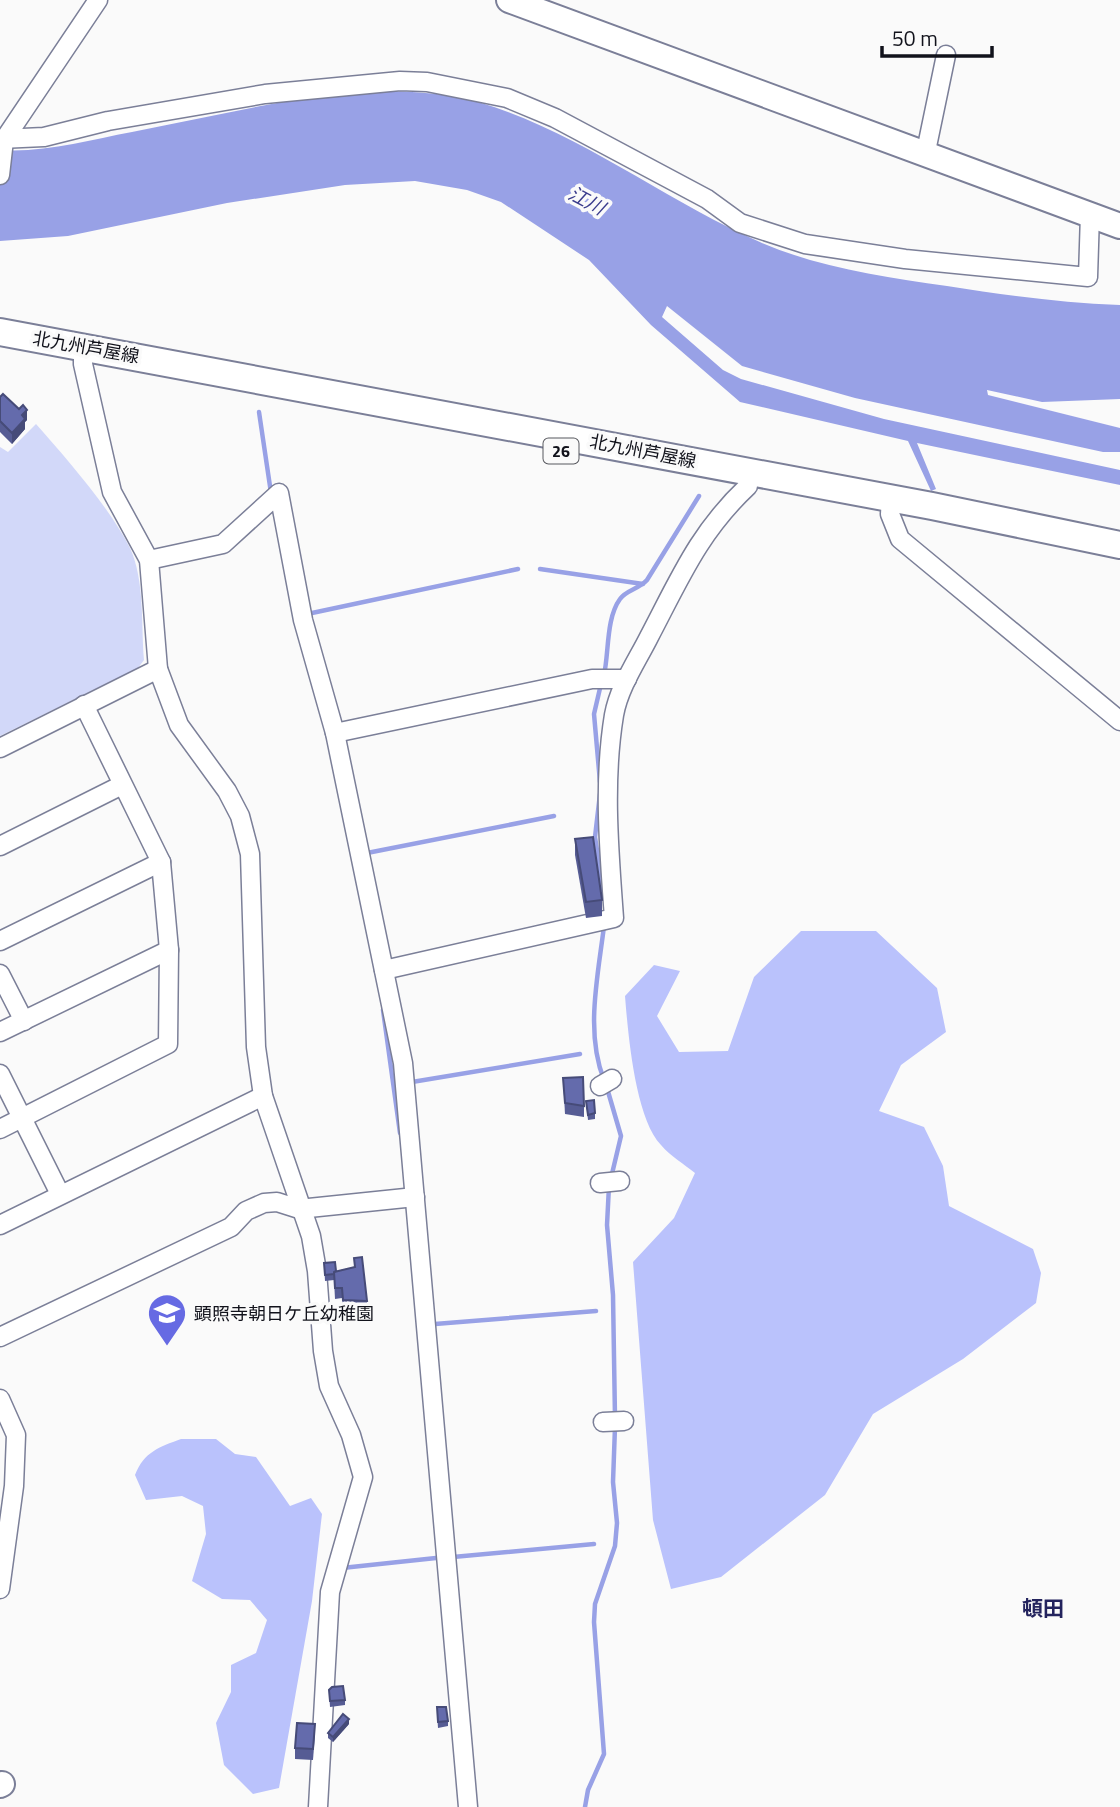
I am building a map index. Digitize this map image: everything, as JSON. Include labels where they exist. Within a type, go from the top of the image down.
[{"type":"main road","name":"北九州芦屋線","points":[[0,332],[83,355],[748,486],[890,506],[1120,560]]},
{"type":"main road","name":"北九州芦屋線","points":[[0,349],[83,355],[890,506],[1120,545]]},
{"type":"street","points":[[1,172],[2,139],[98,0]]},
{"type":"street","points":[[509,0],[1120,226]]},
{"type":"street","points":[[925,156],[946,55]]},
{"type":"street","points":[[2,139],[44,137],[108,121],[265,94],[400,81],[427,82],[507,98],[555,118],[707,199],[740,223],[806,244],[905,259],[1088,277],[1090,214]]},
{"type":"street","points":[[83,355],[112,492],[149,560],[158,669],[179,725],[227,791],[240,816],[250,854],[256,1047],[263,1096],[299,1209],[311,1236],[329,1386],[351,1435],[363,1477],[330,1592],[318,1807]]},
{"type":"street","points":[[384,970],[614,918],[606,816],[615,713],[627,679],[695,546],[719,513],[748,486]]},
{"type":"street","points":[[149,560],[222,544],[279,493],[303,620],[335,733],[402,1063],[468,1807]]},
{"type":"street","points":[[890,506],[900,539],[1120,721]]},
{"type":"street","points":[[0,747],[158,669]]},
{"type":"street","points":[[335,733],[592,680],[627,679]]},
{"type":"street","points":[[0,1129],[169,1044],[169,950],[161,862],[84,705]]},
{"type":"street","points":[[0,846],[122,785]]},
{"type":"street","points":[[0,941],[161,862]]},
{"type":"street","points":[[0,1032],[169,950]]},
{"type":"street","points":[[0,974],[24,1021]]},
{"type":"street","points":[[0,1074],[60,1194]]},
{"type":"street","points":[[0,1225],[263,1096]]},
{"type":"street","points":[[600,1183],[620,1181]]},
{"type":"street","points":[[0,1336],[231,1227],[246,1211],[264,1203],[277,1202],[299,1209],[415,1197]]},
{"type":"street","points":[[0,1399],[16,1436],[14,1486],[0,1589]]},
{"type":"street","points":[[603,1422],[624,1421]]},
{"type":"shaded area","points":[[36,424],[99,500],[130,548],[140,589],[144,660],[138,668],[0,736],[0,447],[8,452]]},
{"type":"shaded area","points":[[801,931],[876,931],[937,988],[946,1032],[901,1065],[879,1111],[924,1127],[943,1166],[949,1206],[1033,1249],[1041,1273],[1036,1303],[963,1359],[873,1414],[825,1495],[721,1577],[671,1589],[653,1520],[633,1262],[674,1218],[695,1173],[661,1145],[645,1116],[634,1074],[625,996],[654,965],[680,971],[657,1016],[679,1052],[728,1051],[754,977]]},
{"type":"shaded area","points":[[181,1439],[216,1439],[235,1454],[256,1457],[290,1506],[311,1498],[322,1514],[312,1601],[279,1788],[253,1794],[224,1765],[216,1723],[231,1692],[231,1665],[256,1653],[267,1620],[250,1600],[222,1599],[192,1581],[206,1534],[203,1506],[182,1496],[146,1500],[135,1475],[148,1456]]},
{"type":"water","name":"江川","points":[[347,91],[446,95],[516,115],[587,149],[726,226],[784,252],[807,259],[876,275],[990,292],[1120,305],[1120,399],[1042,402],[987,390],[988,395],[1120,428],[1120,452],[1103,452],[855,398],[742,366],[667,306],[662,317],[723,370],[741,379],[884,419],[1120,470],[1120,485],[917,443],[936,489],[931,491],[908,441],[740,402],[651,325],[589,260],[501,202],[467,190],[415,181],[345,185],[227,203],[68,236],[0,241],[0,150],[33,150],[66,145]]},
{"type":"building","points":[[3,394],[19,409],[23,405],[27,410],[22,415],[25,419],[12,433],[0,421],[0,397]]},
{"type":"building","points":[[593,837],[602,900],[586,902],[575,839]]},
{"type":"building","points":[[583,1077],[584,1106],[565,1103],[563,1078]]},
{"type":"building","points":[[594,1100],[595,1113],[588,1115],[586,1101]]},
{"type":"building","points":[[362,1257],[367,1301],[343,1300],[342,1288],[335,1288],[334,1272],[355,1267],[354,1258]]},
{"type":"building","points":[[335,1262],[334,1274],[325,1275],[324,1263]]},
{"type":"building","points":[[343,1686],[345,1700],[330,1701],[329,1690]]},
{"type":"building","points":[[437,1707],[446,1707],[448,1721],[438,1722]]},
{"type":"building","points":[[343,1714],[349,1719],[333,1737],[328,1733]]},
{"type":"building","points":[[297,1723],[315,1724],[313,1749],[295,1748]]},
{"type":"waterway","points":[[259,412],[271,493]]},
{"type":"waterway","points":[[604,675],[615,607],[623,596],[647,580],[699,496]]},
{"type":"waterway","points":[[312,613],[518,569]]},
{"type":"waterway","points":[[540,569],[643,584]]},
{"type":"waterway","points":[[600,782],[594,714],[601,684]]},
{"type":"waterway","points":[[600,794],[595,837],[603,890]]},
{"type":"waterway","points":[[367,853],[554,816]]},
{"type":"waterway","points":[[604,926],[594,1023],[598,1062],[604,1080]]},
{"type":"waterway","points":[[383,1010],[400,1133]]},
{"type":"waterway","points":[[412,1082],[580,1054]]},
{"type":"waterway","points":[[607,1088],[621,1136],[611,1178]]},
{"type":"waterway","points":[[609,1186],[607,1225],[613,1295],[615,1418]]},
{"type":"waterway","points":[[435,1324],[596,1311]]},
{"type":"waterway","points":[[585,1807],[588,1790],[604,1754],[594,1622],[595,1604],[615,1546],[615,1427]]},
{"type":"waterway","points":[[453,1557],[594,1544]]},
{"type":"waterway","points":[[342,1568],[436,1558]]},
{"type":"place","name":"顕照寺朝日ケ丘幼稚園","points":[[167,1347]]},
{"type":"district","name":"頓田","points":[[1043,1608]]}]
